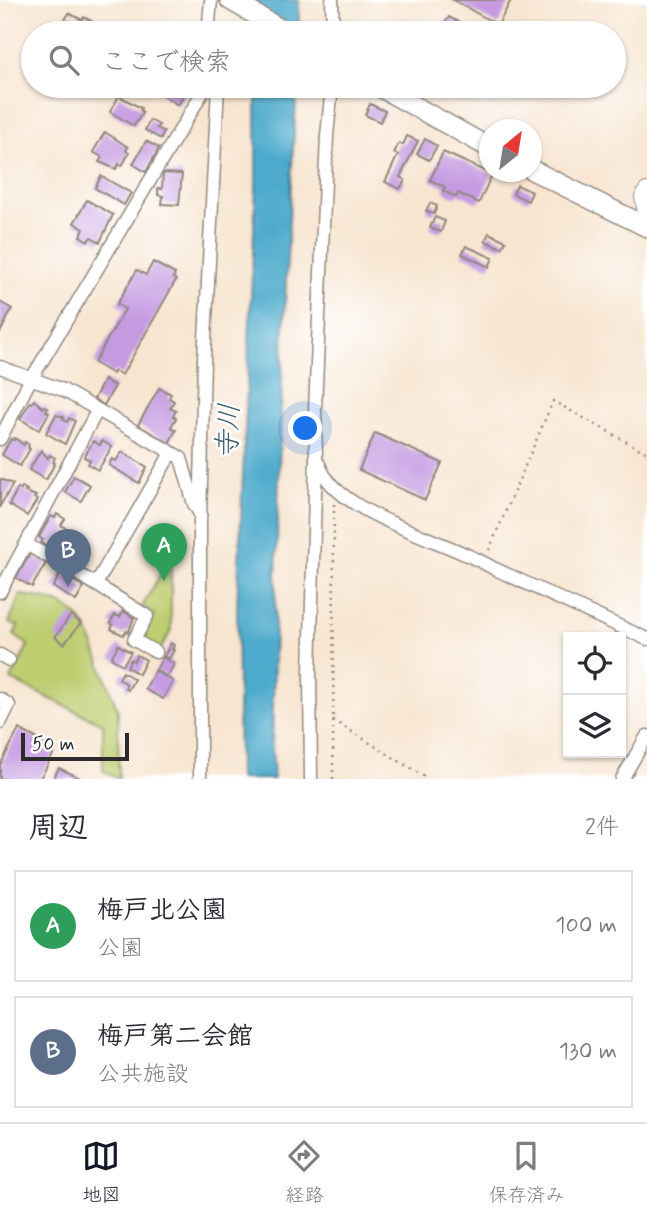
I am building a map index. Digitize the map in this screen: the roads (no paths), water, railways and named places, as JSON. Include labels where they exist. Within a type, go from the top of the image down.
[{"type":"main road","points":[[230,0],[266,21]]},
{"type":"main road","points":[[399,98],[479,142]]},
{"type":"main road","points":[[542,175],[647,227]]},
{"type":"main road","points":[[647,192],[644,197],[647,213]]},
{"type":"street","points":[[211,0],[211,21]]},
{"type":"street","points":[[332,0],[333,21]]},
{"type":"street","points":[[0,439],[32,379],[199,98]]},
{"type":"street","points":[[200,779],[200,515],[204,359],[217,98]]},
{"type":"street","points":[[311,779],[310,673],[316,409],[331,98]]},
{"type":"street","points":[[0,367],[63,390],[180,458],[200,515]]},
{"type":"street","points":[[1,590],[97,411]]},
{"type":"street","points":[[96,584],[171,453]]},
{"type":"street","points":[[316,457],[322,475],[366,512],[484,562],[647,639]]},
{"type":"street","points":[[26,544],[147,616],[135,640],[156,652]]},
{"type":"street","points":[[0,699],[9,705],[0,723]]},
{"type":"street","points":[[622,779],[647,736]]},
{"type":"water","points":[[257,0],[299,0],[299,21],[256,21]]},
{"type":"water","points":[[256,98],[296,98],[281,417],[272,747],[274,779],[239,779],[237,606],[256,186]]},
{"type":"place","name":"梅戸北公園","points":[[164,581]]},
{"type":"place","name":"梅戸第二会館","points":[[68,587]]},
{"type":"water label","name":"寺川","points":[[227,431]]}]
